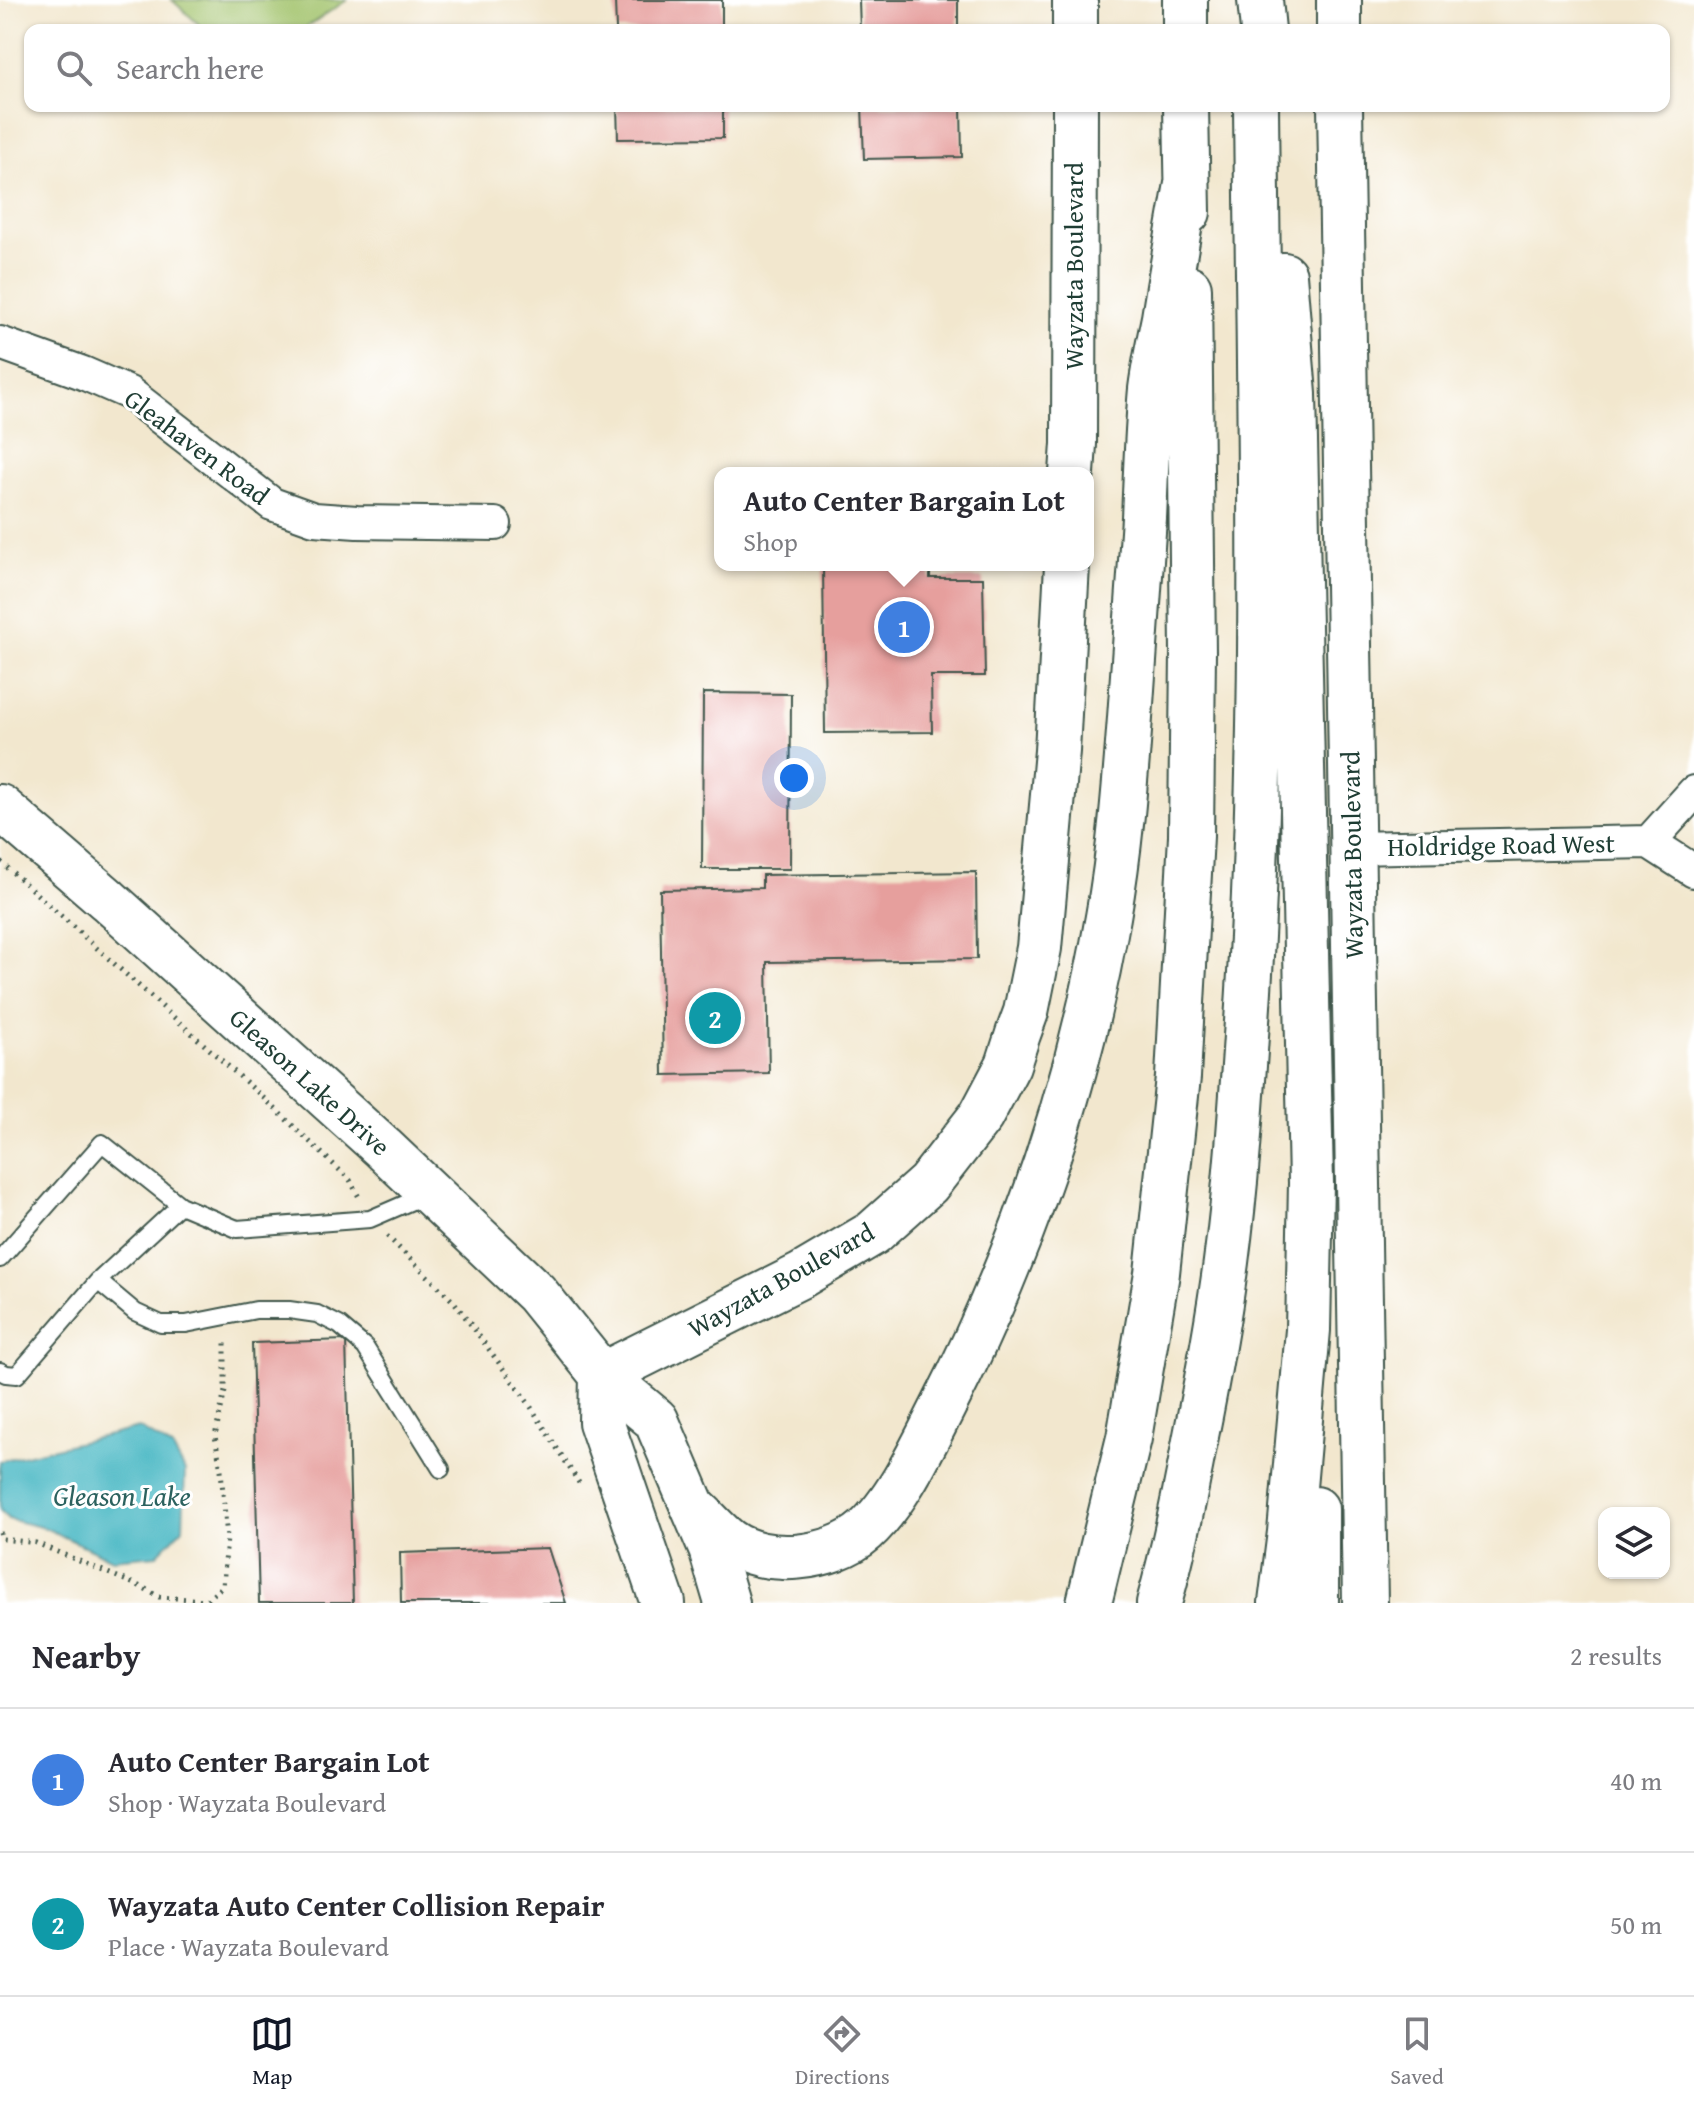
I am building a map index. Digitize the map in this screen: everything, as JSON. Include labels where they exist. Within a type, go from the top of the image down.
[{"type":"main road","points":[[1075,0],[1075,24]]},
{"type":"main road","points":[[1185,0],[1185,24]]},
{"type":"main road","points":[[1256,24],[1258,0]]},
{"type":"main road","points":[[1258,0],[1262,24]]},
{"type":"main road","points":[[1339,0],[1339,24]]},
{"type":"main road","name":"Wayzata Boulevard","points":[[1072,467],[1075,112]]},
{"type":"main road","points":[[1089,1603],[1129,1438],[1155,1288],[1178,1077],[1191,836],[1193,698],[1186,112]]},
{"type":"main road","points":[[1159,1603],[1191,1464],[1226,1261],[1240,1132],[1250,986],[1261,648],[1256,112]]},
{"type":"main road","points":[[1270,112],[1294,394],[1311,1167],[1308,1330],[1281,1603]]},
{"type":"main road","name":"Wayzata Boulevard","points":[[1340,112],[1365,1603]]},
{"type":"main road","points":[[694,1508],[729,1541],[744,1549],[776,1557],[811,1556],[839,1547],[864,1532],[893,1498],[956,1382],[999,1291],[1046,1167],[1091,1008],[1120,842],[1142,560],[1151,388],[1187,184]]},
{"type":"main road","name":"Wayzata Boulevard","points":[[602,1375],[802,1275],[873,1233],[928,1184],[981,1116],[1008,1065],[1026,1012],[1039,948],[1057,751],[1067,571]]},
{"type":"main road","name":"Gleason Lake Drive","points":[[0,807],[108,900],[430,1193],[536,1293],[602,1375],[656,1420],[711,1549],[727,1603]]},
{"type":"main road","points":[[1308,1330],[1316,1448],[1316,1603]]},
{"type":"main road","points":[[602,1375],[601,1422],[663,1603]]},
{"type":"street","name":"Gleahaven Road","points":[[0,343],[129,393],[272,504],[314,519],[495,524]]},
{"type":"street","name":"Holdridge Road West","points":[[1649,842],[1694,792]]},
{"type":"street","name":"Holdridge Road West","points":[[1352,848],[1649,842],[1694,871]]},
{"type":"lane","points":[[0,1259],[102,1143],[180,1205],[237,1229],[370,1219],[430,1193]]},
{"type":"lane","points":[[0,1371],[17,1375],[98,1281],[180,1205]]},
{"type":"lane","points":[[98,1281],[135,1312],[161,1324],[186,1324],[256,1310],[289,1310],[317,1314],[339,1325],[365,1347],[441,1469]]},
{"type":"path","points":[[0,861],[267,1101],[350,1180],[370,1219],[455,1303],[529,1404],[580,1484],[585,1497]]},
{"type":"path","points":[[0,1532],[2,1539],[36,1543],[159,1597],[207,1600],[223,1586],[227,1538],[215,1436],[225,1391],[226,1317]]},
{"type":"green space","points":[[172,0],[347,0],[311,24],[198,24]]},
{"type":"water","name":"Gleason Lake","points":[[139,1428],[173,1449],[185,1471],[183,1528],[157,1555],[112,1559],[45,1528],[8,1519],[0,1510],[0,1461]]},
{"type":"building","points":[[615,0],[722,0],[722,24],[616,24]]},
{"type":"building","points":[[859,0],[958,0],[958,24],[860,24]]},
{"type":"building","points":[[617,112],[723,112],[723,138],[618,139]]},
{"type":"building","points":[[862,112],[961,112],[962,157],[864,159]]},
{"type":"building","points":[[823,571],[930,571],[930,578],[983,578],[985,676],[931,676],[932,732],[825,733]]},
{"type":"building","points":[[703,693],[791,694],[790,869],[702,869]]},
{"type":"building","points":[[976,872],[977,959],[767,962],[769,1073],[663,1075],[660,890],[762,888],[762,875]]},
{"type":"building","points":[[346,1340],[353,1603],[259,1603],[252,1343]]},
{"type":"building","points":[[548,1548],[566,1603],[401,1603],[400,1553]]},
{"type":"place","name":"Auto Center Bargain Lot","points":[[904,627]]},
{"type":"place","name":"Wayzata Auto Center Collision Repair","points":[[715,1018]]}]
